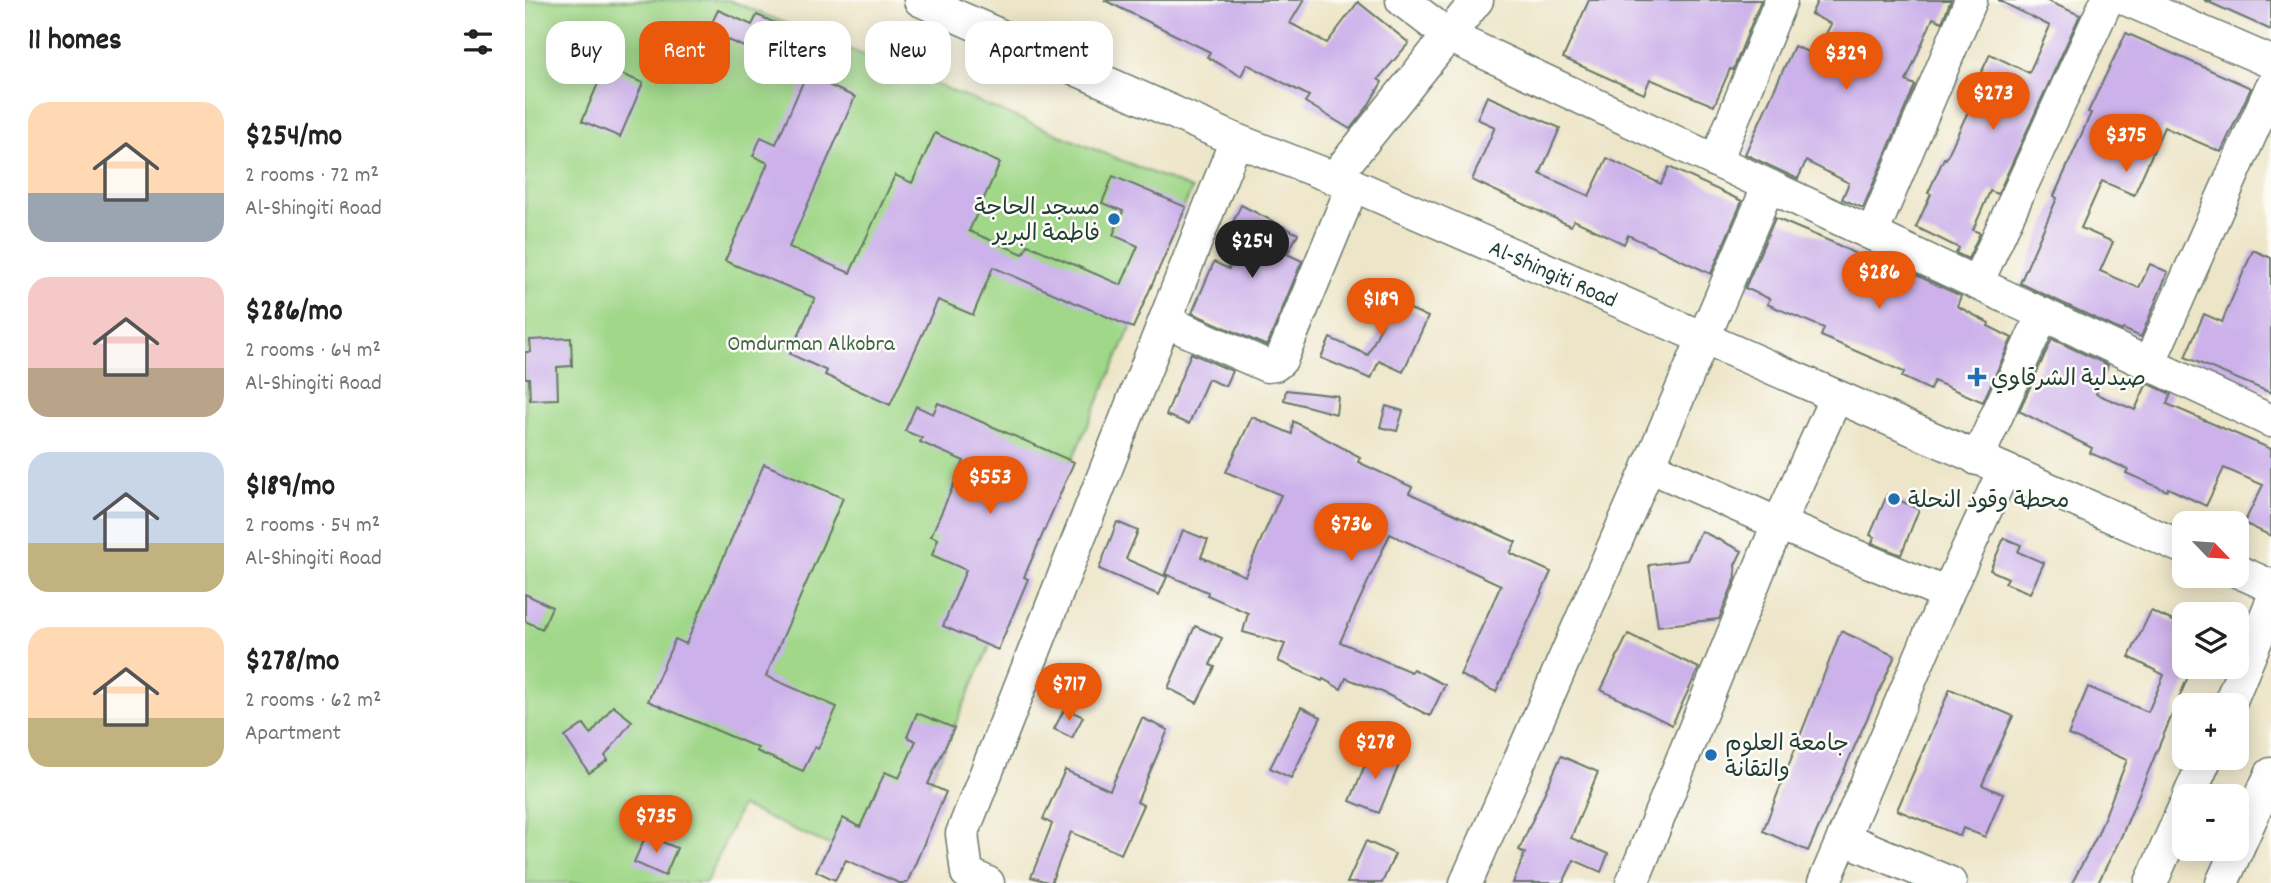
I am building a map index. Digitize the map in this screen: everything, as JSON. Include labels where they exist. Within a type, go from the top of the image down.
[{"type":"street","name":"Al-Shingiti Road","points":[[920,0],[1236,140],[1344,182],[2172,543]]},
{"type":"street","points":[[1402,0],[1449,36],[2271,421]]},
{"type":"street","points":[[1165,321],[1267,366],[1275,365],[1280,360],[1344,182],[1477,0]]},
{"type":"street","points":[[1716,161],[1781,0]]},
{"type":"street","points":[[1872,234],[1971,0]]},
{"type":"street","points":[[1977,283],[2107,0]]},
{"type":"street","points":[[2128,0],[2271,62]]},
{"type":"street","points":[[2149,364],[2271,88]]},
{"type":"street","points":[[988,883],[967,873],[962,834],[1236,140]]},
{"type":"street","points":[[1466,883],[1768,187]]},
{"type":"street","points":[[1824,883],[1947,594],[2043,314]]},
{"type":"street","points":[[1632,883],[1779,524],[1836,397]]},
{"type":"street","points":[[1649,466],[1947,594]]},
{"type":"street","points":[[2249,576],[2271,586]]},
{"type":"street","points":[[2234,693],[2271,604]]},
{"type":"street","points":[[2222,883],[2271,774]]},
{"type":"street","points":[[2151,883],[2172,835]]},
{"type":"street","points":[[1843,838],[1950,883]]},
{"type":"green space","name":"Omdurman Alkobra","points":[[525,0],[729,0],[780,21],[744,21],[744,84],[851,84],[851,50],[865,56],[865,84],[935,84],[1192,189],[890,872],[741,806],[706,883],[525,883]]},
{"type":"building","points":[[1104,0],[1304,0],[1290,23],[1327,43],[1358,2],[1409,43],[1378,79],[1382,82],[1350,129],[1305,102],[1309,96],[1247,64],[1241,76],[1207,57],[1210,52]]},
{"type":"building","points":[[1589,0],[1761,0],[1733,70],[1730,69],[1714,106],[1650,79],[1644,94],[1563,58]]},
{"type":"building","points":[[1818,0],[1951,0],[1942,22],[1933,18],[1906,81],[1915,85],[1863,208],[1842,199],[1849,183],[1806,161],[1798,179],[1745,154],[1794,46],[1815,55],[1831,24],[1811,14]]},
{"type":"building","points":[[1998,0],[2045,0],[2080,15],[1998,194],[1990,191],[1973,230],[1980,233],[1968,259],[1956,253],[1959,248],[1916,227],[1931,194],[1928,193],[1978,90],[1974,88],[1990,54],[2029,73],[2050,26]]},
{"type":"building","points":[[2204,0],[2271,0],[2271,30]]},
{"type":"building","points":[[718,10],[744,21],[744,47],[730,41],[730,21],[713,21]]},
{"type":"building","points":[[757,15],[771,21],[754,21]]},
{"type":"building","points":[[2126,33],[2251,88],[2221,152],[2164,127],[2134,195],[2102,181],[2081,228],[2113,242],[2100,271],[2139,288],[2150,264],[2168,272],[2141,337],[2123,329],[2122,331],[2020,283],[2057,198],[2054,196],[2091,113],[2088,112]]},
{"type":"building","points":[[625,75],[643,84],[620,137],[582,121],[598,84],[625,84]]},
{"type":"building","points":[[802,84],[826,84],[855,97],[789,247],[850,273],[895,175],[912,183],[935,133],[1000,163],[969,231],[1023,254],[1028,245],[1121,285],[1138,246],[1113,235],[1123,211],[1102,203],[1113,176],[1186,207],[1133,328],[993,267],[973,315],[938,300],[890,405],[825,375],[827,371],[790,354],[815,298],[725,261],[768,163],[753,156],[761,137],[776,144]]},
{"type":"building","points":[[1487,96],[1560,128],[1540,174],[1589,196],[1607,158],[1661,184],[1669,167],[1742,201],[1711,274],[1628,235],[1624,244],[1574,220],[1571,226],[1472,180],[1495,127],[1477,119]]},
{"type":"building","points":[[1241,205],[1298,234],[1287,254],[1302,261],[1267,346],[1192,313],[1214,262],[1229,269],[1246,229],[1233,222]]},
{"type":"building","points":[[1775,218],[1834,243],[1895,274],[1899,267],[1961,296],[1957,306],[2012,338],[1983,402],[1934,381],[1930,390],[1902,377],[1904,372],[1821,336],[1824,328],[1767,304],[1770,299],[1745,288]]},
{"type":"building","points":[[2253,250],[2271,258],[2271,393],[2185,357],[2204,314],[2222,322]]},
{"type":"building","points":[[1364,288],[1428,317],[1403,372],[1379,361],[1371,379],[1321,358],[1330,338],[1368,355],[1385,318],[1357,305]]},
{"type":"building","points":[[571,338],[572,366],[557,367],[558,399],[530,400],[529,378],[525,378],[525,352],[531,352],[530,340]]},
{"type":"building","points":[[2052,339],[2108,365],[2096,394],[2135,410],[2147,383],[2171,394],[2167,404],[2271,449],[2271,536],[2249,525],[2249,513],[2263,485],[2224,468],[2206,506],[2168,488],[2167,491],[2126,473],[2128,469],[2090,453],[2092,448],[2019,411]]},
{"type":"building","points":[[1191,353],[1232,371],[1225,386],[1208,379],[1189,424],[1166,415]]},
{"type":"building","points":[[1286,390],[1338,396],[1336,414],[1284,400]]},
{"type":"building","points":[[938,403],[1074,462],[1024,577],[1028,579],[998,650],[943,626],[966,570],[932,555],[938,539],[931,536],[964,461],[920,442],[922,438],[905,431],[916,406],[933,414]]},
{"type":"building","points":[[1386,406],[1403,411],[1397,431],[1380,427]]},
{"type":"building","points":[[1252,417],[1292,434],[1293,421],[1360,457],[1358,462],[1412,487],[1409,493],[1516,542],[1510,553],[1551,572],[1496,692],[1460,675],[1501,585],[1390,534],[1340,642],[1411,672],[1413,669],[1445,685],[1430,716],[1346,678],[1341,689],[1278,661],[1285,644],[1243,632],[1248,613],[1165,574],[1183,530],[1208,540],[1201,557],[1245,576],[1281,495],[1226,472]]},
{"type":"building","points":[[764,464],[843,498],[766,676],[837,707],[818,749],[815,747],[803,771],[756,751],[758,748],[648,701],[675,639],[686,644]]},
{"type":"building","points":[[1887,495],[1919,509],[1901,555],[1872,543],[1874,537],[1870,535]]},
{"type":"building","points":[[1117,522],[1138,531],[1126,559],[1167,577],[1159,595],[1099,569]]},
{"type":"building","points":[[1701,531],[1742,551],[1735,565],[1736,577],[1719,619],[1658,626],[1649,565],[1687,560]]},
{"type":"building","points":[[2004,538],[2021,545],[2018,552],[2044,563],[2030,593],[2005,583],[2008,578],[1990,570]]},
{"type":"building","points":[[525,594],[552,607],[542,629],[525,621]]},
{"type":"building","points":[[2151,611],[2172,621],[2172,679],[2187,679],[2181,693],[2172,693],[2172,715],[2121,837],[2098,883],[2072,883],[2097,836],[2127,760],[2068,735],[2088,687],[2148,712],[2164,675],[2129,657]]},
{"type":"building","points":[[1195,626],[1222,638],[1210,665],[1215,667],[1197,703],[1168,688]]},
{"type":"building","points":[[1841,631],[1895,656],[1808,851],[1763,831]]},
{"type":"building","points":[[1628,634],[1699,668],[1672,725],[1601,690]]},
{"type":"building","points":[[1950,689],[2013,716],[1982,785],[2003,794],[1985,837],[1963,828],[1960,836],[1897,810]]},
{"type":"building","points":[[613,706],[632,721],[605,756],[608,760],[589,773],[565,737],[584,724],[591,734]]},
{"type":"building","points":[[1301,707],[1321,717],[1291,778],[1270,768]]},
{"type":"building","points":[[1065,708],[1083,717],[1072,738],[1054,729]]},
{"type":"building","points":[[917,713],[954,728],[928,784],[946,792],[907,883],[899,883],[846,860],[835,880],[816,871],[843,818],[860,827],[885,772],[899,778],[916,741],[907,737]]},
{"type":"building","points":[[1142,718],[1168,730],[1137,802],[1143,805],[1121,854],[1071,832],[1051,883],[1031,877],[1052,824],[1043,819],[1065,770],[1110,790]]},
{"type":"building","points":[[1372,748],[1401,760],[1379,813],[1350,801]]},
{"type":"building","points":[[1561,756],[1598,772],[1571,838],[1608,854],[1601,872],[1574,860],[1563,883],[1513,883],[1525,853],[1519,850]]},
{"type":"building","points":[[646,835],[677,848],[665,876],[634,862]]},
{"type":"building","points":[[1366,841],[1395,854],[1382,883],[1347,883]]},
{"type":"place","name":"مسجد الحاجة فاطمة البرير","points":[[1114,219]]},
{"type":"place","name":"صيدلية الشرقاوي","points":[[1977,377]]},
{"type":"place","name":"محطة وقود النحلة","points":[[1894,499]]},
{"type":"place","name":"جامعة العلوم والتقانة","points":[[1711,755]]}]
